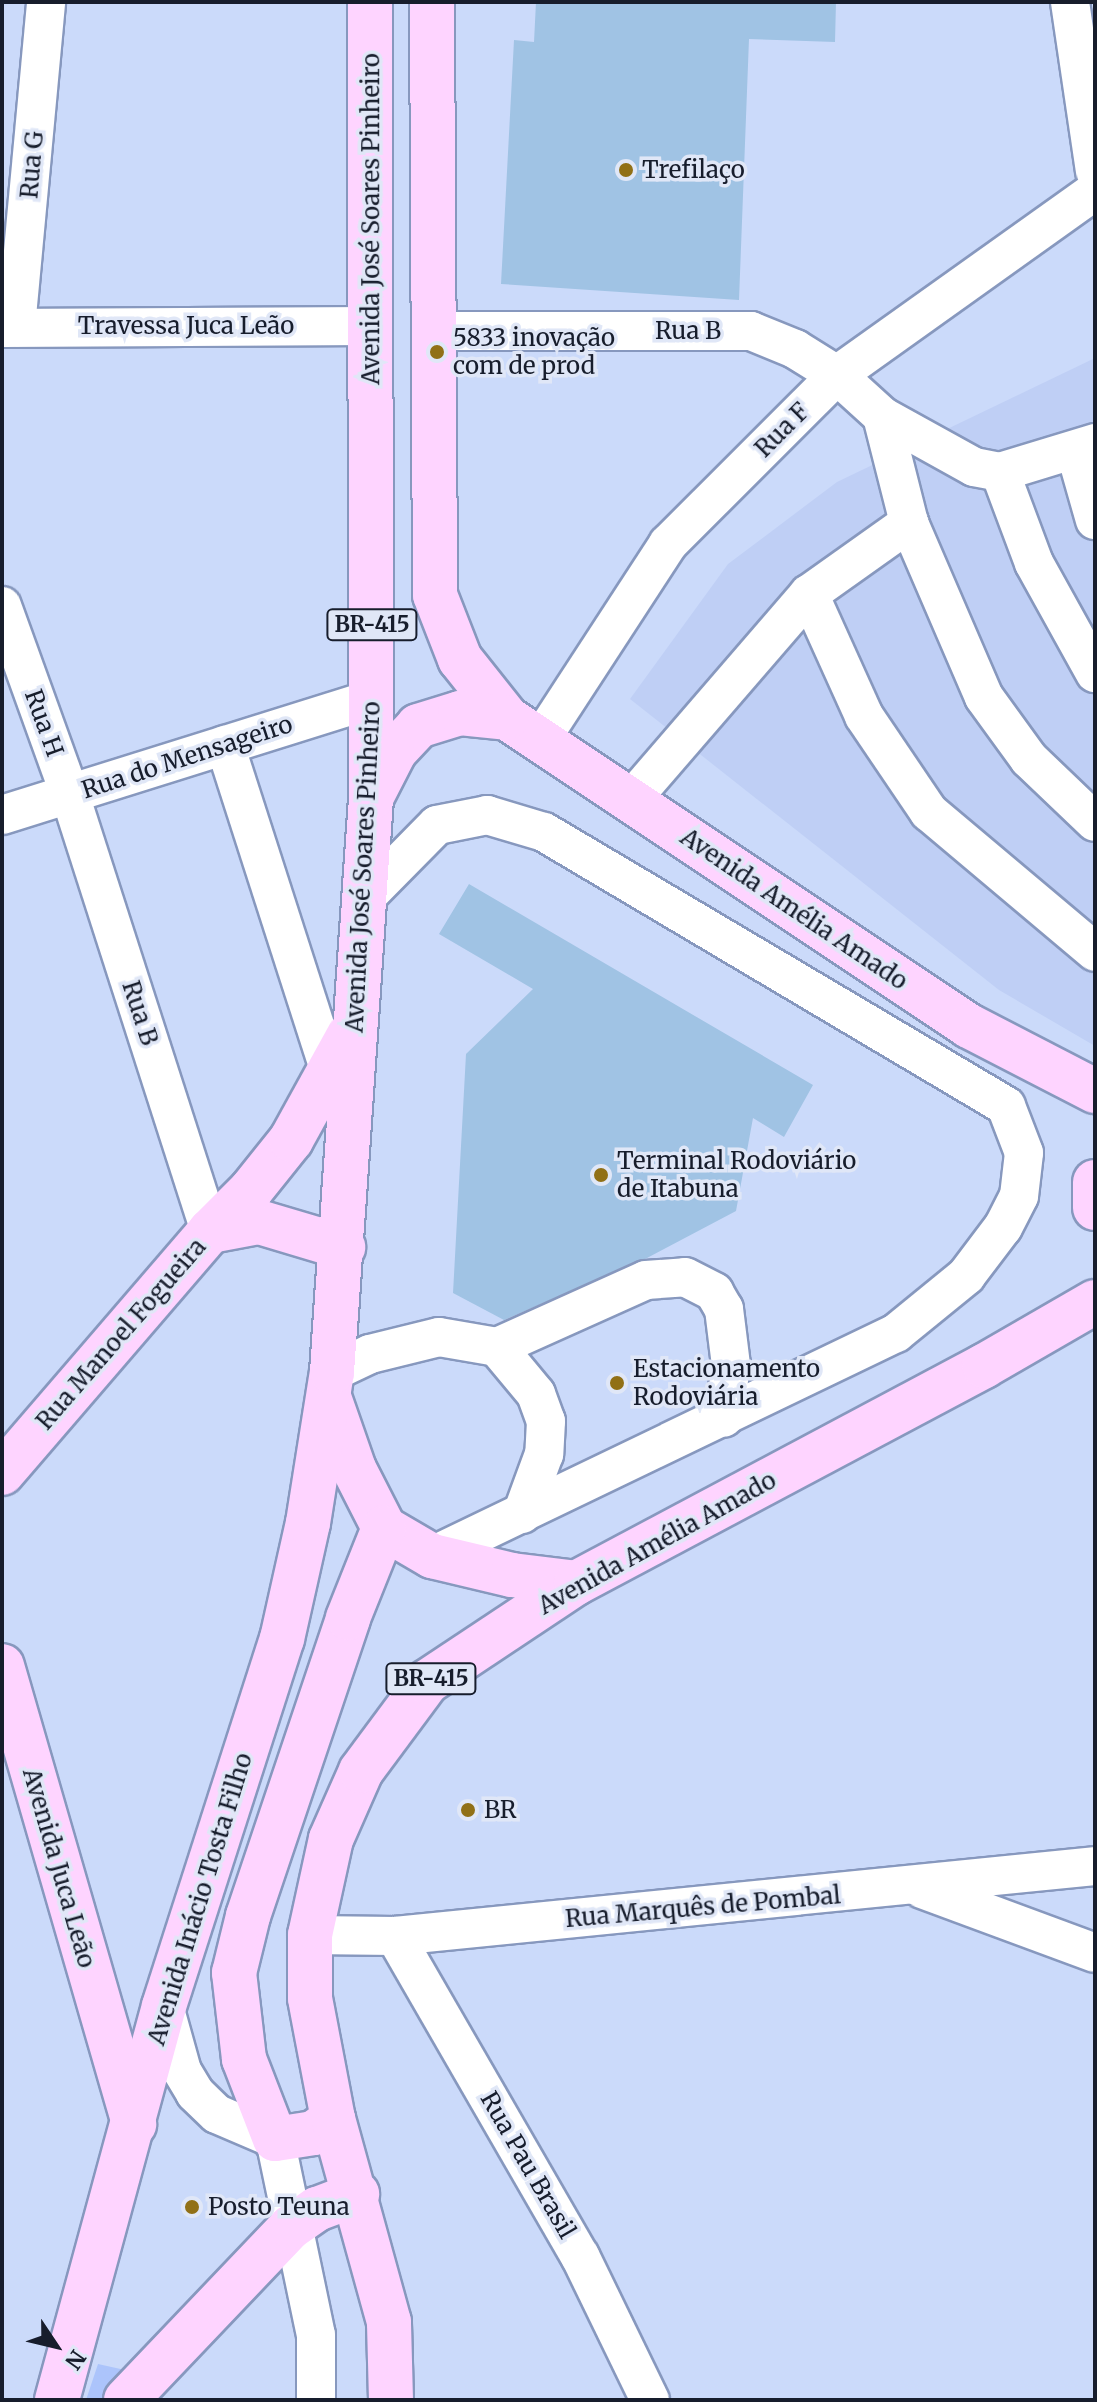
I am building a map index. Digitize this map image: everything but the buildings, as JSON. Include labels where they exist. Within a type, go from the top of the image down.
[{"type":"main road","name":"Avenida José Soares Pinheiro","points":[[330,1383],[343,1247],[354,1026],[371,798],[370,2]]},
{"type":"main road","name":"BR-415","points":[[432,2],[435,595],[460,659],[524,728]]},
{"type":"main road","points":[[371,798],[395,751],[418,726],[460,713],[524,728]]},
{"type":"main road","name":"Avenida Amélia Amado","points":[[524,728],[969,1026],[1095,1091]]},
{"type":"main road","name":"Rua Manoel Fogueira","points":[[2,1473],[291,1140],[354,1026]]},
{"type":"main road","points":[[1095,1182],[1095,1208]]},
{"type":"main road","name":"Rua Manoel Fogueira","points":[[210,1231],[259,1222],[343,1247]]},
{"type":"main road","name":"Avenida Amélia Amado","points":[[391,2400],[389,2322],[357,2194],[333,2119],[310,1998],[310,1935],[331,1839],[361,1771],[392,1723],[427,1682],[576,1583],[970,1374],[1095,1302]]},
{"type":"main road","points":[[330,1383],[354,1469],[384,1528],[432,1556],[512,1575],[576,1583]]},
{"type":"main road","name":"Avenida Inácio Tosta Filho","points":[[57,2400],[164,2006],[282,1639],[330,1383]]},
{"type":"main road","points":[[333,2119],[314,2133],[275,2139],[244,2059],[234,1973],[248,1916],[348,1618],[384,1528]]},
{"type":"main road","name":"Avenida Juca Leão","points":[[2,1666],[102,2024],[134,2124]]},
{"type":"main road","points":[[126,2400],[291,2227],[317,2209],[357,2194]]},
{"type":"street","name":"Rua G","points":[[9,327],[46,2]]},
{"type":"street","points":[[1070,2],[1095,171]]},
{"type":"street","name":"Rua F","points":[[524,728],[668,544],[837,375],[1095,191]]},
{"type":"street","name":"Travessa Juca Leão","points":[[9,327],[371,326]]},
{"type":"street","name":"Rua B","points":[[432,331],[751,331],[837,375],[882,416],[974,467],[1000,472]]},
{"type":"street","points":[[882,416],[909,523],[984,697],[1029,759],[1095,822]]},
{"type":"street","points":[[1095,520],[1085,446],[1000,472],[1034,563],[1095,673]]},
{"type":"street","points":[[631,800],[809,594],[909,523]]},
{"type":"street","points":[[809,594],[864,716],[929,812],[1095,952]]},
{"type":"street","name":"Rua H","points":[[2,606],[70,795]]},
{"type":"street","name":"Rua do Mensageiro","points":[[2,815],[372,699]]},
{"type":"street","name":"Avenida José Soares Pinheiro","points":[[225,745],[329,1069]]},
{"type":"street","name":"Rua B","points":[[70,795],[210,1231]]},
{"type":"street","points":[[364,899],[437,825],[487,815],[544,832],[1006,1106],[1024,1153],[1022,1184],[1003,1227],[966,1276],[896,1333],[432,1556]]},
{"type":"street","points":[[330,1383],[370,1354],[439,1337],[497,1347],[646,1280],[685,1277],[714,1292],[724,1309],[731,1365],[724,1418]]},
{"type":"street","points":[[497,1347],[536,1394],[546,1421],[544,1454],[522,1514]]},
{"type":"street","name":"Rua Marquês de Pombal","points":[[310,1935],[395,1936],[916,1887],[1095,1866]]},
{"type":"street","points":[[916,1887],[1095,1953]]},
{"type":"street","name":"Rua Pau Brasil","points":[[395,1936],[580,2256],[650,2400]]},
{"type":"street","points":[[102,2024],[131,2039],[147,2029],[164,2006]]},
{"type":"street","points":[[164,2006],[182,2071],[195,2093],[217,2114],[275,2139],[316,2335],[316,2400]]},
{"type":"shaded area","points":[[1095,358],[1095,1046],[999,990],[630,699],[728,564],[837,482]]},
{"type":"shaded area","points":[[98,2364],[134,2372],[114,2400],[86,2400]]},
{"type":"place","name":"Trefilaço","points":[[626,170]]},
{"type":"place","name":"5833 inovação com de prod","points":[[437,352]]},
{"type":"place","name":"Terminal Rodoviário de Itabuna","points":[[601,1175]]},
{"type":"place","name":"Estacionamento Rodoviária","points":[[617,1383]]},
{"type":"place","name":"BR","points":[[468,1810]]},
{"type":"place","name":"Posto Teuna","points":[[192,2207]]}]
